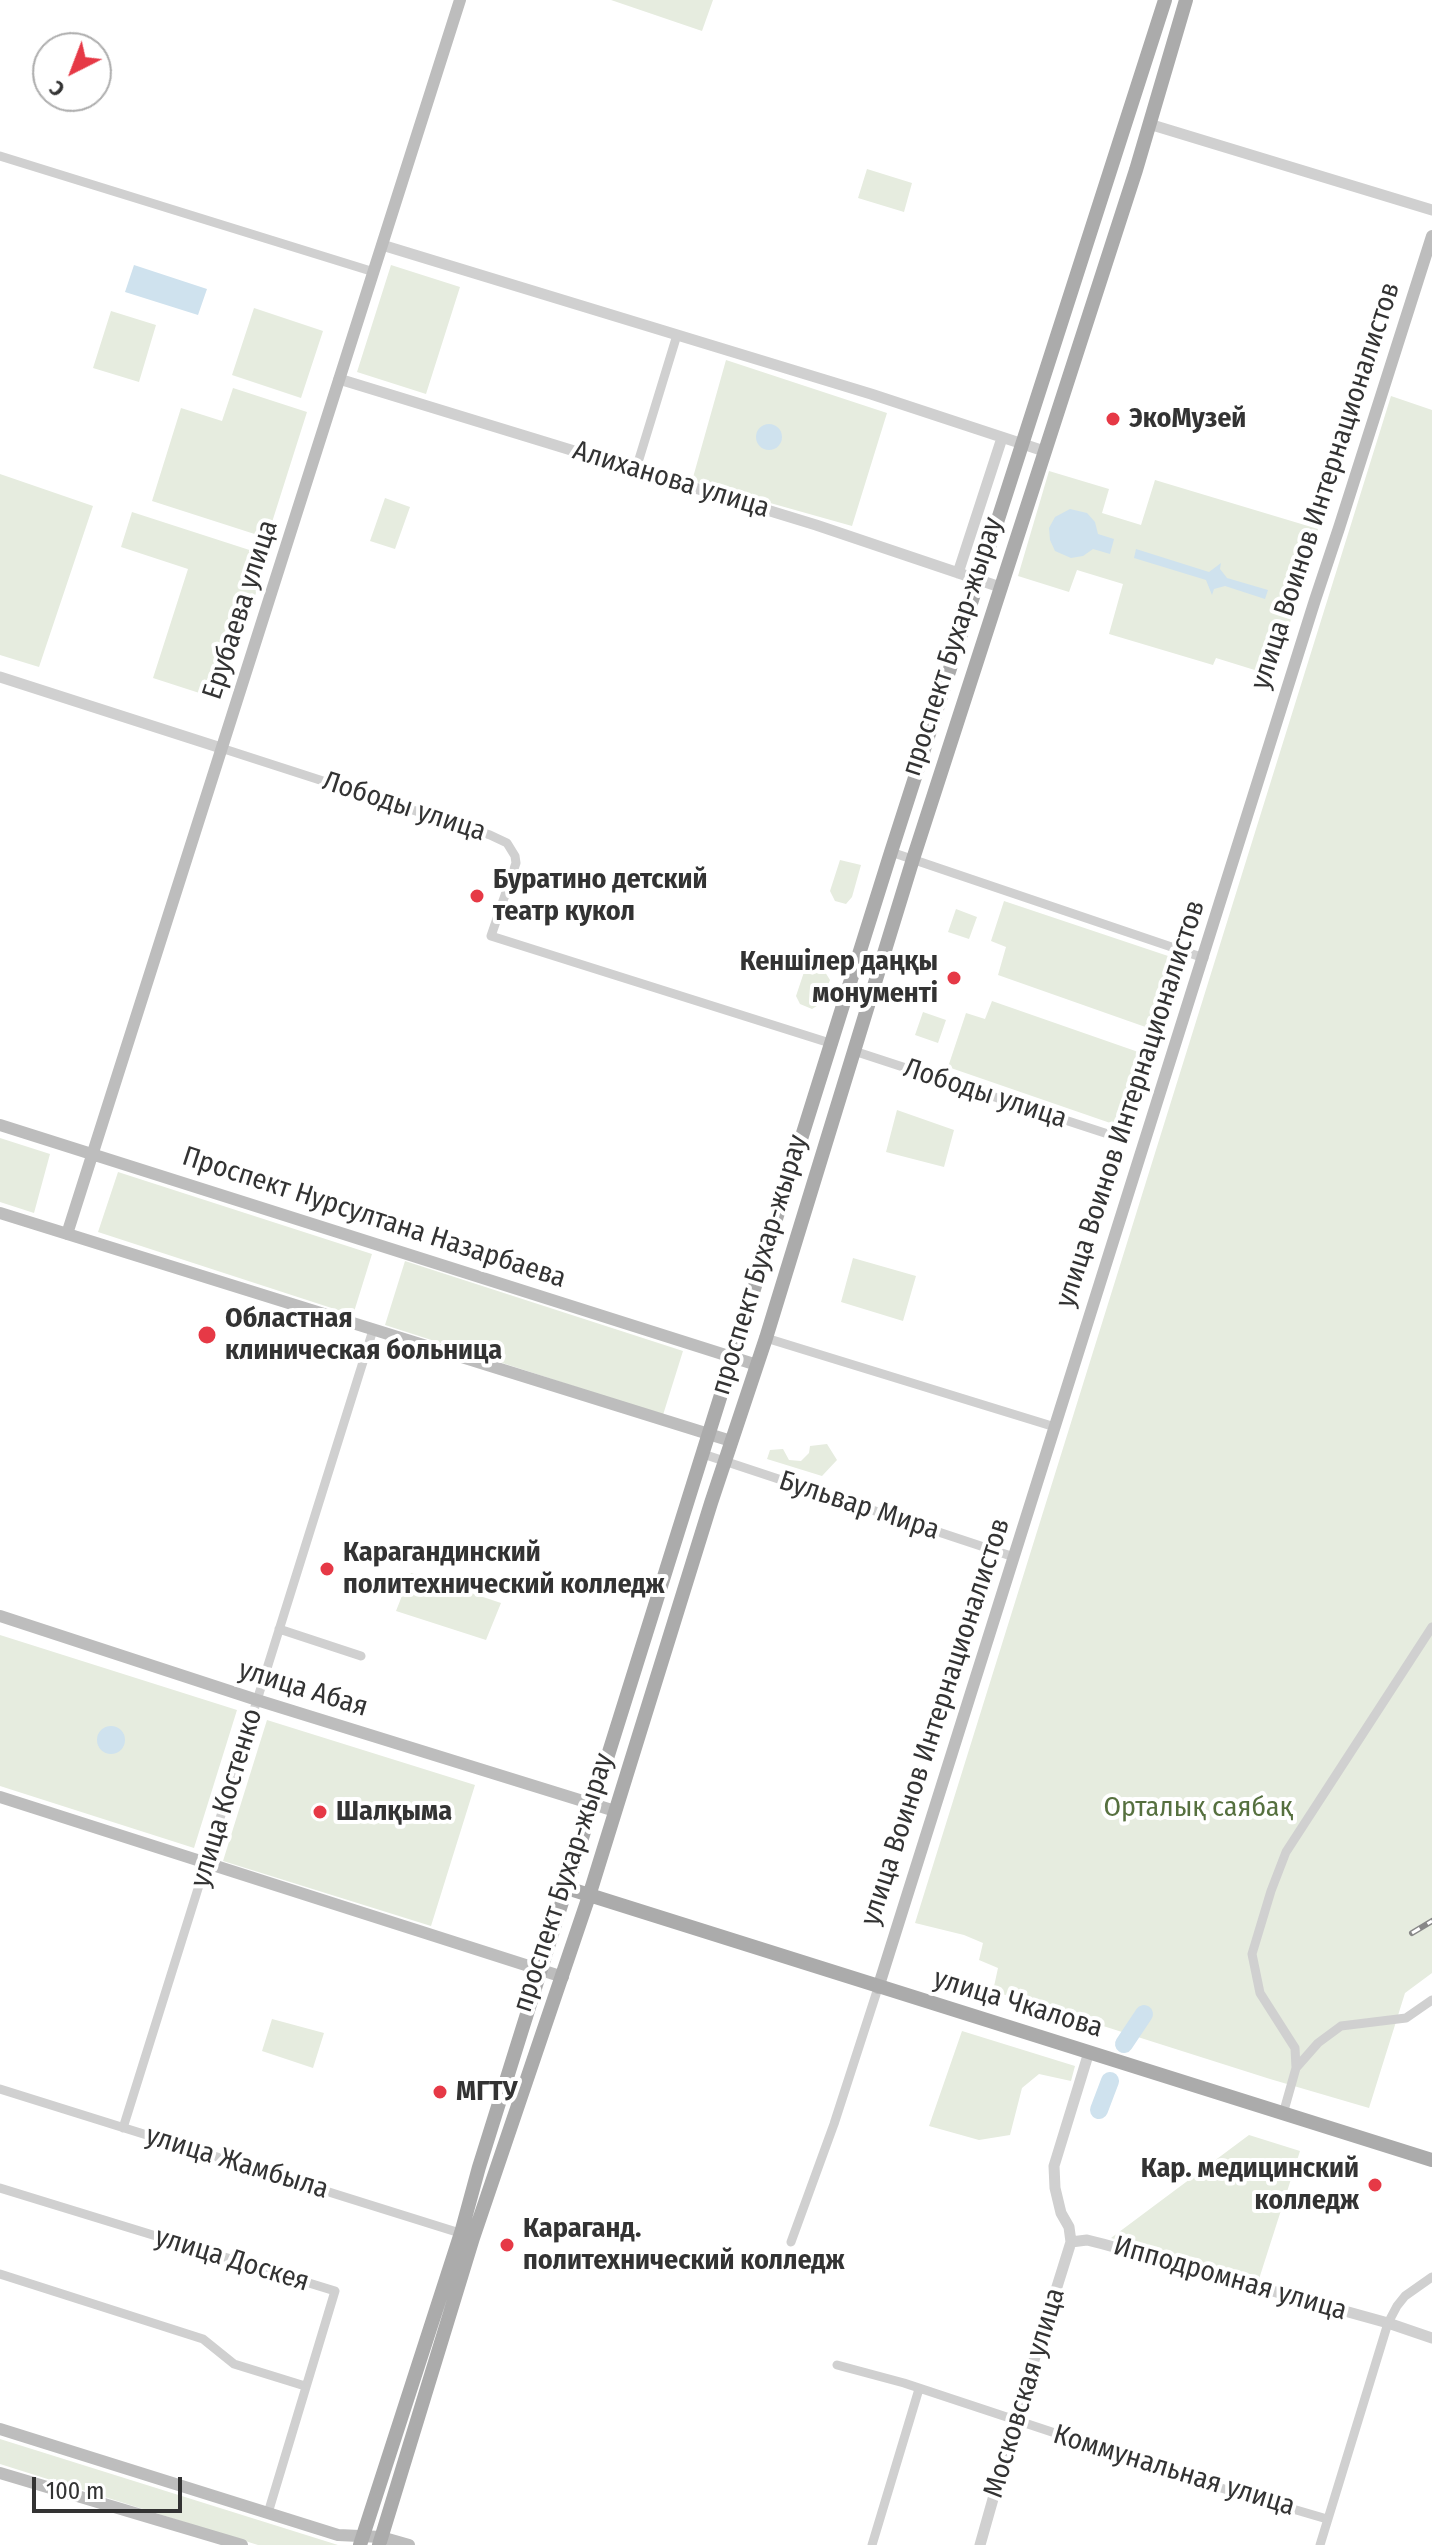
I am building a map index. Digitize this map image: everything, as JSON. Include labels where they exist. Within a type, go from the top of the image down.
[{"type":"main road","name":"Ерубаева улица","points":[[67,1234],[460,0]]},
{"type":"main road","name":"проспект Бухар-жырау","points":[[380,2541],[541,1969],[891,852],[1167,0]]},
{"type":"main road","name":"проспект Бухар-жырау","points":[[362,2540],[467,2236],[563,1977],[724,1461],[766,1338],[913,859],[1186,3]]},
{"type":"main road","name":"улица Воинов Интернационалистов","points":[[878,1988],[1432,236]]},
{"type":"main road","name":"Проспект Нурсултана Назарбаева","points":[[0,1125],[757,1365]]},
{"type":"main road","points":[[0,1213],[731,1441]]},
{"type":"main road","name":"улица Абая","points":[[0,1616],[615,1811]]},
{"type":"main road","points":[[0,1797],[563,1977]]},
{"type":"main road","name":"улица Чкалова","points":[[567,1888],[1432,2160]]},
{"type":"main road","points":[[0,2429],[338,2535],[409,2545]]},
{"type":"main road","points":[[0,2473],[242,2545]]},
{"type":"street","points":[[1167,0],[1186,3]]},
{"type":"street","points":[[1149,124],[1432,210]]},
{"type":"street","points":[[0,156],[374,272]]},
{"type":"street","points":[[382,245],[871,394],[1044,451]]},
{"type":"street","points":[[636,469],[677,335]]},
{"type":"street","name":"Алиханова улица","points":[[339,379],[816,525],[1000,587]]},
{"type":"street","points":[[958,573],[1002,438]]},
{"type":"street","name":"Лободы улица","points":[[0,677],[500,838],[512,849],[516,863],[491,936],[833,1044]]},
{"type":"street","points":[[891,852],[1204,958]]},
{"type":"street","name":"Лободы улица","points":[[854,1051],[1117,1137]]},
{"type":"street","name":"улица Костенко","points":[[123,2128],[373,1330]]},
{"type":"street","points":[[766,1338],[1055,1427]]},
{"type":"street","name":"Бульвар Мира","points":[[703,1454],[1014,1557]]},
{"type":"street","points":[[1283,2114],[1296,2068],[1295,2048],[1260,1993],[1252,1954],[1271,1891],[1286,1852],[1432,1627]]},
{"type":"street","points":[[279,1629],[361,1656]]},
{"type":"street","points":[[791,2242],[834,2124],[878,1988]]},
{"type":"street","points":[[1296,2068],[1318,2043],[1341,2026],[1406,2018],[1432,2000]]},
{"type":"street","points":[[1071,2242],[1055,2188],[1054,2166],[1089,2052]]},
{"type":"street","name":"улица Жамбыла","points":[[0,2089],[467,2236]]},
{"type":"street","name":"улица Доскея","points":[[0,2188],[335,2291],[268,2513]]},
{"type":"street","name":"Ипподромная улица","points":[[1071,2242],[1087,2240],[1103,2244],[1432,2338]]},
{"type":"street","name":"Московская улица","points":[[980,2545],[1071,2242]]},
{"type":"street","points":[[0,2274],[203,2339],[234,2364],[305,2386]]},
{"type":"street","points":[[1320,2545],[1388,2323],[1405,2296],[1432,2277]]},
{"type":"street","name":"Коммунальная улица","points":[[837,2365],[1327,2519]]},
{"type":"street","points":[[872,2545],[919,2389]]},
{"type":"green space","points":[[611,0],[713,0],[702,31]]},
{"type":"green space","points":[[867,169],[912,183],[904,212],[858,198]]},
{"type":"green space","points":[[391,265],[460,287],[426,394],[357,372]]},
{"type":"green space","points":[[254,308],[323,331],[301,398],[232,375]]},
{"type":"green space","points":[[111,311],[156,325],[139,382],[93,368]]},
{"type":"green space","points":[[726,360],[887,413],[852,526],[692,481]]},
{"type":"green space","points":[[233,388],[307,412],[267,538],[152,501],[181,408],[222,421]]},
{"type":"green space","name":"Орталық саябақ","points":[[1391,396],[1432,410],[1432,1973],[1405,1993],[1369,2108],[993,1991],[998,1968],[979,1960],[983,1943],[915,1923]]},
{"type":"green space","points":[[1049,471],[1109,489],[1102,513],[1141,525],[1155,480],[1318,529],[1274,676],[1216,658],[1213,665],[1109,634],[1123,584],[1077,570],[1069,592],[1018,576]]},
{"type":"green space","points":[[0,474],[93,506],[39,667],[0,655]]},
{"type":"green space","points":[[385,498],[410,507],[395,549],[370,541]]},
{"type":"green space","points":[[132,512],[268,556],[221,700],[153,678],[188,569],[121,547]]},
{"type":"green space","points":[[840,860],[861,865],[852,897],[846,904],[835,901],[830,891]]},
{"type":"green space","points":[[1004,901],[1177,959],[1154,1030],[998,975],[1006,947],[991,941]]},
{"type":"green space","points":[[956,909],[977,917],[969,939],[948,932]]},
{"type":"green space","points":[[806,966],[825,972],[830,980],[820,1004],[812,1009],[800,1004],[796,996]]},
{"type":"green space","points":[[992,1001],[1144,1054],[1119,1126],[948,1067],[966,1013],[985,1019]]},
{"type":"green space","points":[[923,1012],[946,1020],[938,1043],[915,1035]]},
{"type":"green space","points":[[897,1110],[954,1130],[944,1167],[886,1152]]},
{"type":"green space","points":[[0,1138],[50,1154],[34,1213],[0,1202]]},
{"type":"green space","points":[[118,1172],[372,1254],[353,1315],[98,1232]]},
{"type":"green space","points":[[853,1258],[916,1276],[903,1321],[841,1302]]},
{"type":"green space","points":[[405,1261],[683,1351],[663,1415],[385,1325]]},
{"type":"green space","points":[[827,1444],[837,1460],[822,1476],[767,1459],[770,1450],[783,1449],[789,1460],[801,1461],[809,1453],[810,1446]]},
{"type":"green space","points":[[411,1573],[501,1603],[486,1640],[396,1611]]},
{"type":"green space","points":[[0,1635],[237,1710],[194,1848],[0,1786]]},
{"type":"green space","points":[[267,1720],[475,1785],[431,1926],[223,1861]]},
{"type":"green space","points":[[272,2019],[324,2033],[313,2068],[262,2051]]},
{"type":"green space","points":[[962,2031],[1075,2066],[1071,2081],[1039,2074],[1022,2088],[1010,2135],[979,2140],[929,2126]]},
{"type":"green space","points":[[1249,2135],[1300,2151],[1259,2279],[1111,2238]]},
{"type":"green space","points":[[0,2439],[338,2545],[258,2545],[200,2527],[0,2464]]},
{"type":"water","points":[[134,265],[207,289],[198,315],[125,292]]},
{"type":"water","points":[[769,424],[778,428],[782,437],[778,446],[769,450],[760,446],[756,437],[760,428]]},
{"type":"water","points":[[1070,509],[1087,513],[1095,522],[1098,534],[1114,539],[1110,554],[1093,549],[1083,556],[1071,558],[1055,551],[1049,528],[1055,517]]},
{"type":"water","points":[[1136,549],[1209,572],[1221,563],[1220,569],[1227,578],[1268,590],[1265,599],[1225,586],[1214,589],[1212,595],[1206,580],[1134,558]]},
{"type":"water","points":[[111,1726],[121,1730],[125,1740],[121,1750],[111,1754],[101,1750],[97,1740],[101,1730]]},
{"type":"waterway","points":[[1124,2044],[1144,2014]]},
{"type":"waterway","points":[[1099,2110],[1110,2081]]},
{"type":"railway","points":[[1412,1933],[1432,1921]]},
{"type":"place","name":"ЭкоМузей","points":[[1113,419]]},
{"type":"place","name":"Буратино детский театр кукол","points":[[477,896]]},
{"type":"place","name":"Кеншілер даңқы монументі","points":[[954,978]]},
{"type":"place","name":"Областная клиническая больница","points":[[207,1335]]},
{"type":"place","name":"Карагандинский политехнический колледж","points":[[327,1569]]},
{"type":"place","name":"Шалқыма","points":[[320,1812]]},
{"type":"place","name":"МГТУ","points":[[440,2092]]},
{"type":"place","name":"Кар. медицинский колледж","points":[[1375,2185]]},
{"type":"place","name":"Караганд. политехнический колледж","points":[[507,2245]]}]
